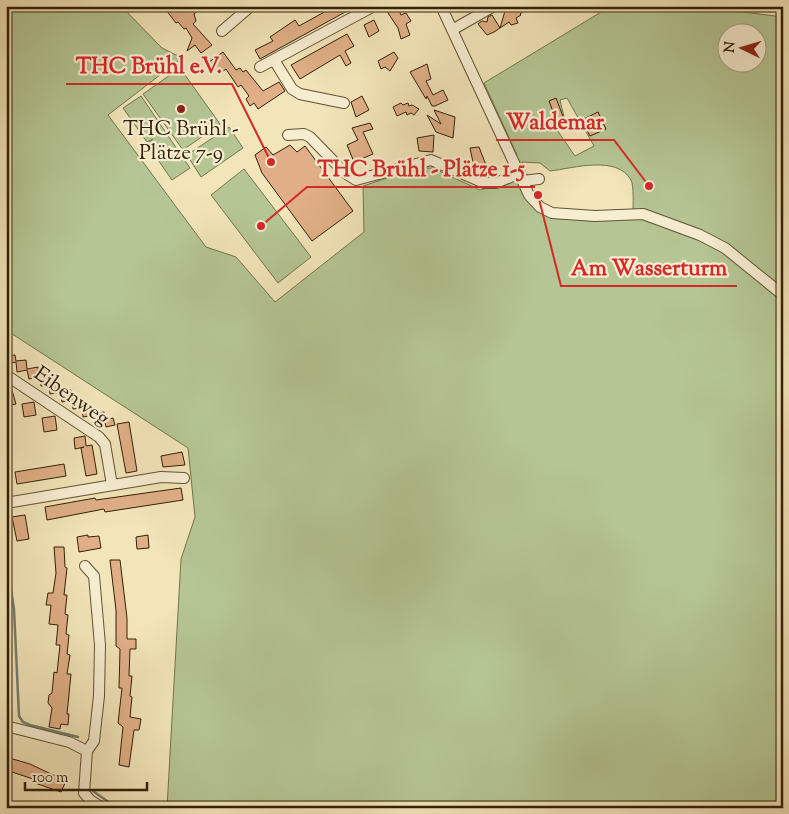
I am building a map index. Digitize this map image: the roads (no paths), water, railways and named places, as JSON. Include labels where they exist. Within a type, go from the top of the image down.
[{"type":"street","points":[[222,31],[251,6]]},
{"type":"street","points":[[260,68],[374,6]]},
{"type":"street","points":[[441,6],[534,202],[552,213],[595,216],[643,214],[711,240],[725,248],[783,295]]},
{"type":"street","points":[[452,30],[494,6]]},
{"type":"street","points":[[274,60],[292,89],[300,94],[344,104]]},
{"type":"street","points":[[288,135],[304,134],[310,137],[345,173],[356,180],[430,160],[484,183],[496,183],[521,177],[539,179]]},
{"type":"street","name":"Eibenweg","points":[[6,375],[99,437],[105,444],[112,485]]},
{"type":"street","points":[[6,503],[162,477],[184,478]]},
{"type":"street","points":[[85,566],[94,576],[100,645],[99,696],[94,741],[87,751],[84,793],[90,800],[102,808]]},
{"type":"street","points":[[6,726],[69,742],[87,751]]},
{"type":"waterway","points":[[6,462],[8,472]]},
{"type":"waterway","points":[[6,558],[14,609],[19,716],[23,722],[30,725],[78,737]]},
{"type":"waterway","points":[[93,791],[117,808]]},
{"type":"place","name":"THC Brühl - Plätze 7-9","points":[[181,109]]},
{"type":"place","name":"THC Brühl e.V.","points":[[271,162]]},
{"type":"place","name":"Waldemar","points":[[649,186]]},
{"type":"place","name":"Am Wasserturm","points":[[538,195]]},
{"type":"place","name":"THC Brühl - Plätze 1-5","points":[[261,226]]}]
